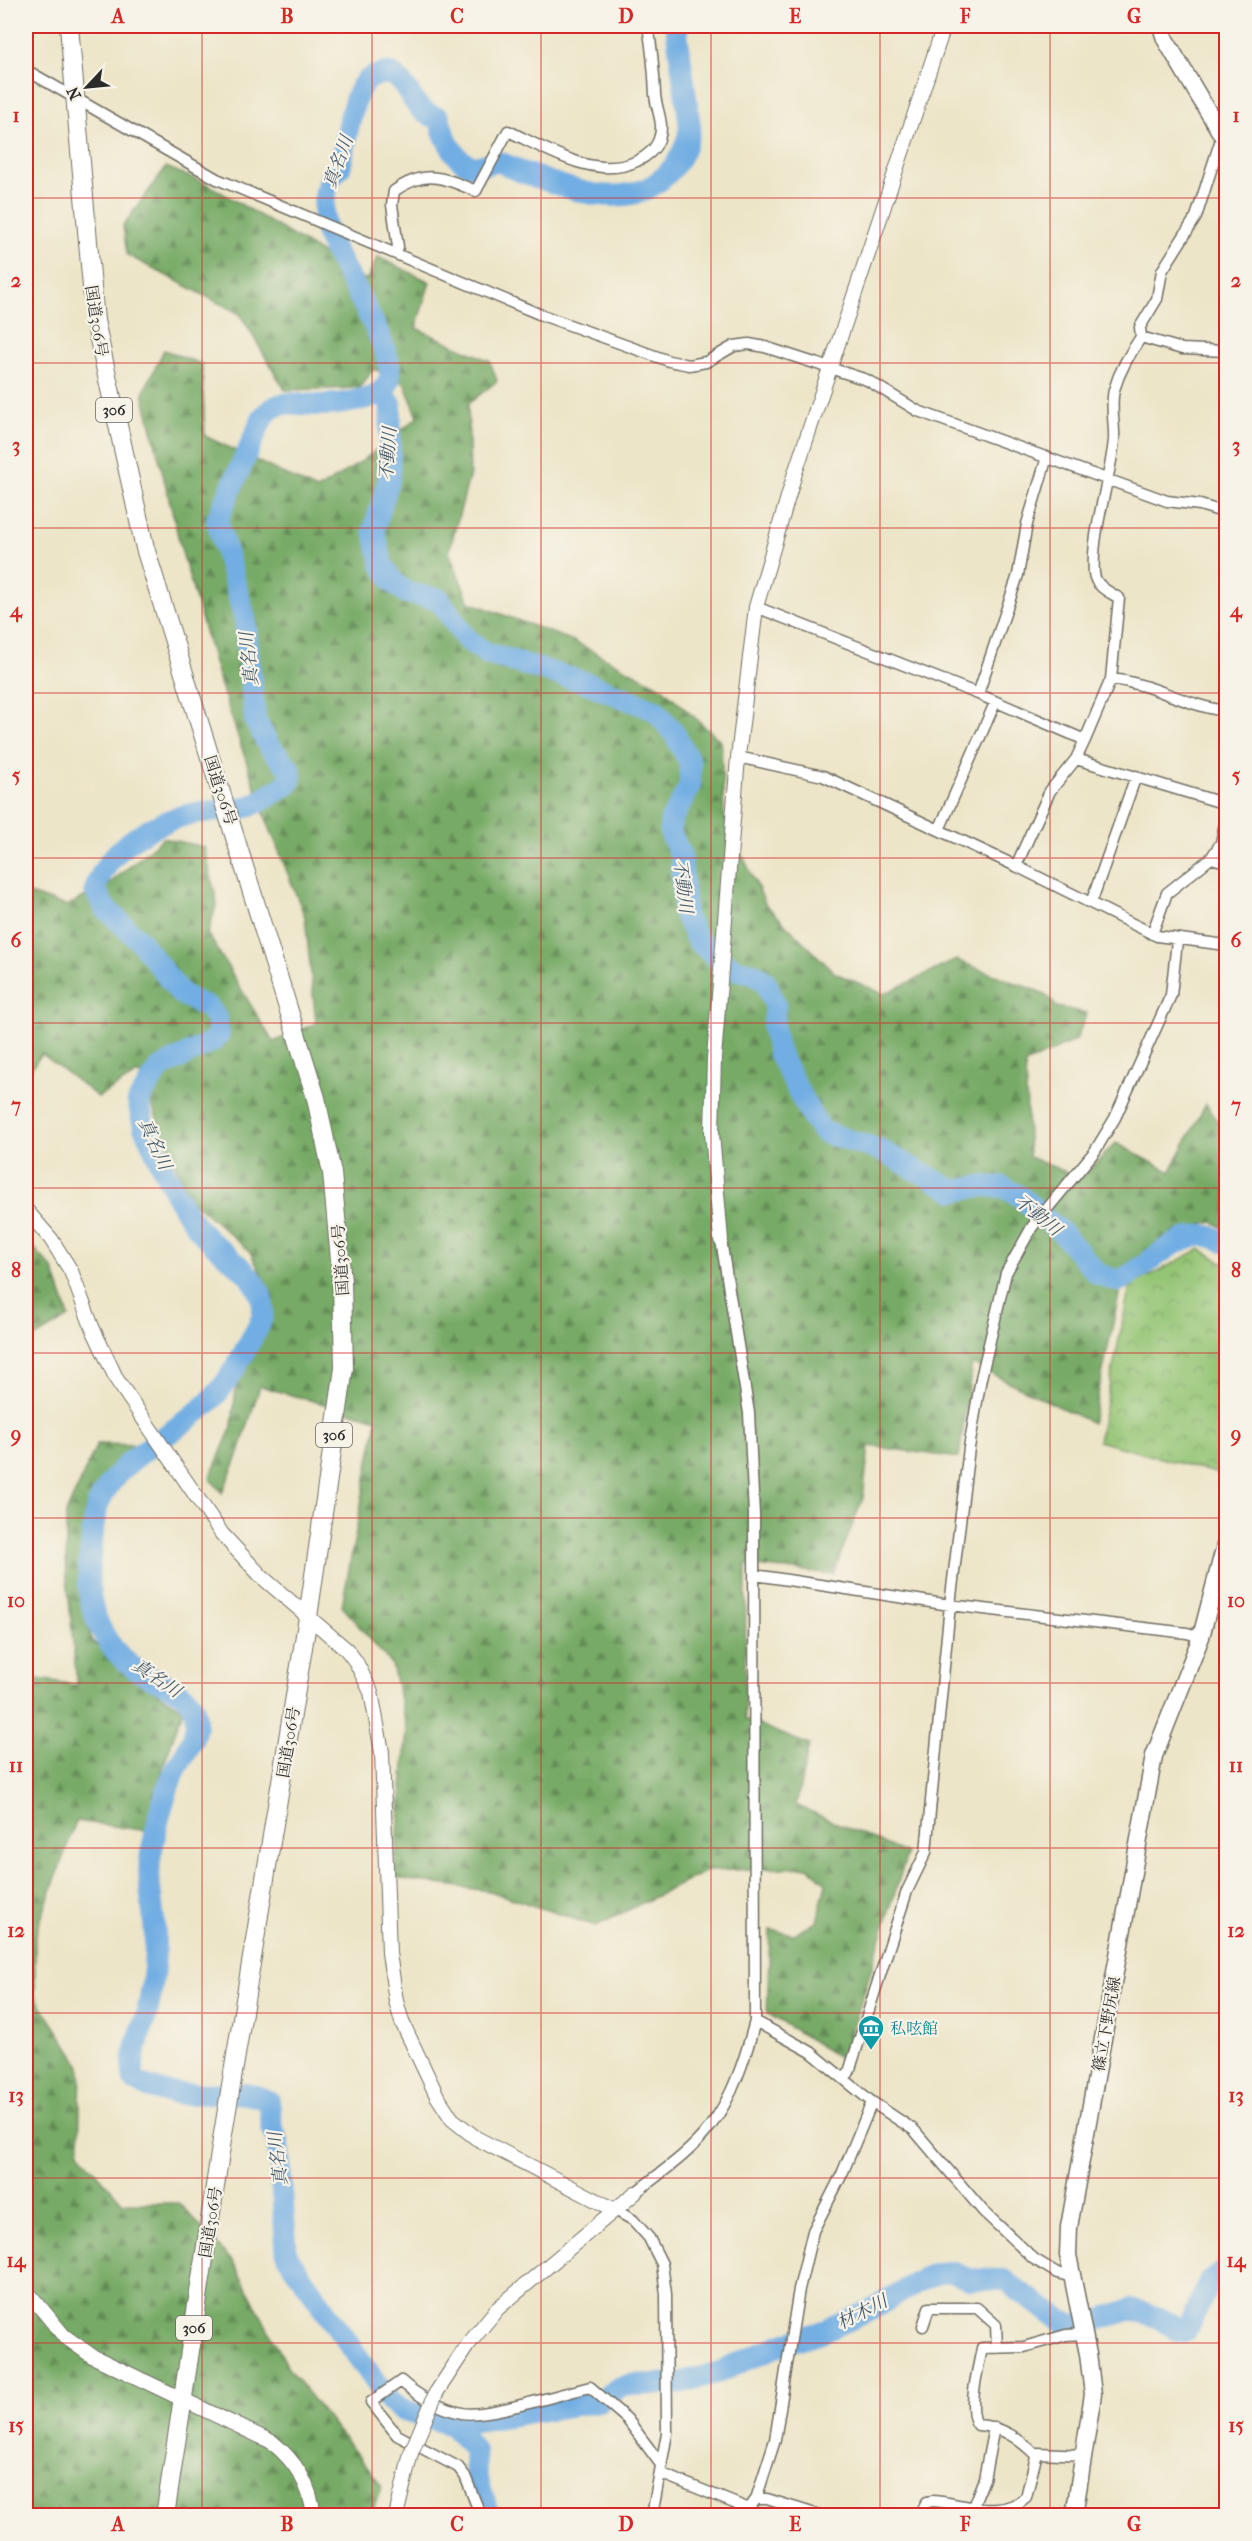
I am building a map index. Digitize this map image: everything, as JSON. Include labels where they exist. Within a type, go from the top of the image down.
[{"type":"highway","name":"国道306号","points":[[69,26],[73,95],[95,321],[145,548],[316,1098],[332,1173],[342,1282],[344,1368],[308,1617],[222,2140],[165,2516]]},
{"type":"main road","points":[[1161,26],[1165,39],[1224,139]]},
{"type":"main road","name":"篠立下野尻線","points":[[1074,2516],[1093,2394],[1084,2332],[1068,2255],[1069,2227],[1154,1756],[1201,1637],[1227,1541]]},
{"type":"street","points":[[396,253],[398,247],[392,205],[394,191],[410,180],[426,176],[442,178],[476,191],[508,131],[562,156],[602,167],[625,167],[646,157],[659,140],[661,116],[655,97],[655,71],[648,26]]},
{"type":"street","points":[[396,2516],[411,2453],[436,2392],[467,2346],[497,2309],[683,2155],[709,2128],[732,2090],[745,2058],[755,2021],[755,1575],[749,1413],[721,1240],[712,1133],[714,1058],[738,757],[756,607],[788,496],[944,26]]},
{"type":"street","points":[[26,70],[217,179],[539,314],[669,361],[689,365],[706,362],[734,346],[749,344],[832,366],[867,380],[918,411],[1108,481],[1167,501],[1225,509]]},
{"type":"street","points":[[1016,866],[1050,791],[1076,759],[1086,740],[1111,680],[1119,598],[1101,586],[1094,575],[1097,537],[1114,437],[1112,420],[1114,392],[1125,360],[1141,336],[1140,327],[1157,299],[1162,271],[1196,217],[1224,139]]},
{"type":"street","points":[[1141,336],[1182,349],[1227,351]]},
{"type":"street","points":[[978,694],[1018,575],[1027,524],[1047,457]]},
{"type":"street","points":[[756,607],[978,694],[1086,740]]},
{"type":"street","points":[[1111,680],[1137,682],[1200,708],[1227,711]]},
{"type":"street","points":[[939,830],[995,703]]},
{"type":"street","points":[[738,757],[823,776],[966,845],[1016,866],[1152,934],[1177,941],[1227,945]]},
{"type":"street","points":[[1076,759],[1227,804]]},
{"type":"street","points":[[1091,903],[1136,776]]},
{"type":"street","points":[[1152,934],[1167,893],[1211,858],[1221,843],[1227,818]]},
{"type":"street","points":[[1211,858],[1227,862]]},
{"type":"street","points":[[844,2079],[849,2072],[907,1891],[926,1852],[950,1605],[969,1448],[994,1319],[1006,1273],[1038,1221],[1095,1151],[1136,1074],[1171,995],[1177,941]]},
{"type":"street","points":[[26,1210],[51,1239],[71,1271],[92,1327],[117,1380],[222,1534],[262,1577],[347,1650],[364,1676],[371,1692],[382,1752],[389,1953],[396,2001],[402,2022],[437,2096],[452,2119],[476,2138],[633,2220],[650,2238],[662,2264],[666,2294],[667,2395],[667,2433],[652,2516]]},
{"type":"street","points":[[755,1575],[950,1605],[1187,1633],[1201,1637]]},
{"type":"street","points":[[755,2021],[811,2052],[872,2102],[914,2130],[983,2211],[1034,2259],[1045,2267],[1072,2277]]},
{"type":"street","points":[[481,2516],[465,2476],[458,2467],[397,2435],[372,2402],[376,2397],[401,2380],[412,2391],[464,2414],[490,2411],[590,2387],[616,2412],[627,2419],[661,2469],[748,2512],[756,2499],[775,2440],[791,2334],[813,2231],[842,2174],[872,2102]]},
{"type":"street","points":[[26,2290],[64,2336],[92,2356],[272,2442],[283,2451],[304,2479],[314,2516]]},
{"type":"street","points":[[922,2326],[929,2308],[977,2308],[996,2325],[997,2348]]},
{"type":"street","points":[[1036,2456],[1015,2437],[994,2427],[978,2425],[974,2421],[973,2407],[982,2348],[1024,2347],[1084,2332]]},
{"type":"street","points":[[972,2509],[984,2479],[994,2427]]},
{"type":"street","points":[[920,2516],[927,2502],[933,2501],[988,2510],[1021,2501],[1026,2497],[1037,2453],[1084,2455]]},
{"type":"street","points":[[756,2499],[767,2499],[822,2516]]},
{"type":"green space","points":[[166,167],[209,185],[366,280],[378,257],[430,282],[416,328],[490,361],[497,381],[468,404],[470,474],[449,552],[469,602],[571,640],[661,687],[721,741],[724,816],[766,905],[835,973],[884,994],[956,960],[1045,994],[1057,1007],[1087,1013],[1076,1040],[1025,1064],[1029,1157],[1081,1178],[1116,1143],[1170,1172],[1206,1104],[1226,1133],[1226,1229],[1213,1222],[1175,1231],[1125,1266],[1092,1423],[972,1364],[959,1458],[869,1446],[863,1498],[833,1574],[746,1565],[745,1719],[809,1745],[796,1805],[907,1854],[843,2060],[767,2013],[770,1930],[794,1934],[817,1922],[826,1883],[808,1867],[707,1871],[596,1926],[489,1891],[394,1878],[407,1730],[392,1665],[342,1606],[377,1419],[260,1386],[238,1456],[222,1493],[210,1478],[232,1426],[237,1376],[267,1328],[273,1296],[250,1252],[189,1198],[139,1073],[98,1097],[42,1054],[26,1075],[26,893],[67,906],[109,884],[163,838],[204,847],[217,902],[208,934],[273,1042],[316,1023],[305,917],[263,811],[220,683],[182,552],[143,393],[164,350],[202,364],[205,436],[317,490],[358,464],[418,417],[404,383],[374,369],[359,388],[285,390],[240,314],[127,255],[123,226]]},
{"type":"green space","points":[[26,1239],[53,1269],[69,1317],[26,1343]]},
{"type":"green space","points":[[1200,1249],[1226,1264],[1226,1476],[1098,1441],[1130,1286]]},
{"type":"green space","points":[[97,1444],[144,1445],[121,1466],[104,1488],[93,1510],[86,1533],[84,1583],[91,1640],[161,1696],[183,1709],[163,1767],[148,1831],[76,1821],[35,1936],[35,1996],[81,2066],[79,2152],[123,2203],[179,2203],[233,2262],[290,2371],[382,2486],[371,2515],[26,2515],[26,1677],[77,1685],[66,1568],[66,1513]]},
{"type":"waterway","name":"真名川","points":[[490,2516],[476,2477],[475,2452],[468,2442],[451,2425],[401,2409],[389,2401],[287,2256],[278,2141],[272,2128],[269,2101],[236,2093],[169,2093],[134,2080],[133,2059],[148,2009],[154,1964],[155,1932],[149,1864],[167,1791],[190,1745],[196,1721],[190,1702],[184,1695],[140,1672],[125,1661],[113,1648],[96,1619],[89,1586],[94,1521],[98,1505],[107,1488],[119,1473],[133,1459],[198,1412],[223,1387],[259,1326],[263,1307],[261,1295],[249,1276],[204,1235],[185,1211],[144,1127],[138,1101],[159,1069],[213,1041],[219,1034],[216,1018],[209,1008],[181,994],[139,940],[105,908],[95,890],[108,864],[117,853],[139,835],[165,822],[187,815],[247,807],[288,784],[291,778],[290,769],[269,746],[255,720],[245,619],[217,520],[263,417],[270,410],[289,404],[326,405],[356,401],[374,395],[387,385],[390,373],[387,356],[379,335],[329,240],[324,212],[326,191],[329,182],[340,168],[353,107],[362,86],[370,78],[381,74],[397,78],[423,111],[439,118],[453,150],[457,156],[471,166],[498,162],[587,193],[622,195],[639,192],[655,184],[669,173],[686,144],[690,127],[676,26]]},
{"type":"waterway","name":"不動川","points":[[381,392],[391,404],[389,479],[374,530],[382,564],[393,582],[407,593],[439,599],[466,639],[486,653],[587,683],[655,710],[674,733],[690,763],[690,786],[671,820],[670,832],[681,856],[685,915],[697,940],[714,955],[737,970],[753,973],[766,982],[775,1005],[773,1028],[778,1052],[811,1115],[823,1132],[880,1150],[954,1191],[981,1186],[1003,1187],[1021,1197],[1063,1234],[1098,1274],[1118,1281],[1183,1240],[1197,1236],[1211,1237],[1226,1243]]},
{"type":"waterway","name":"材木川","points":[[451,2425],[599,2401],[620,2387],[680,2383],[720,2372],[780,2345],[827,2330],[869,2311],[937,2273],[951,2272],[969,2279],[1004,2280],[1061,2321],[1074,2325],[1132,2309],[1160,2318],[1181,2332],[1186,2330],[1210,2282],[1226,2270]]},
{"type":"place","name":"私呟館","points":[[871,2051]]}]
